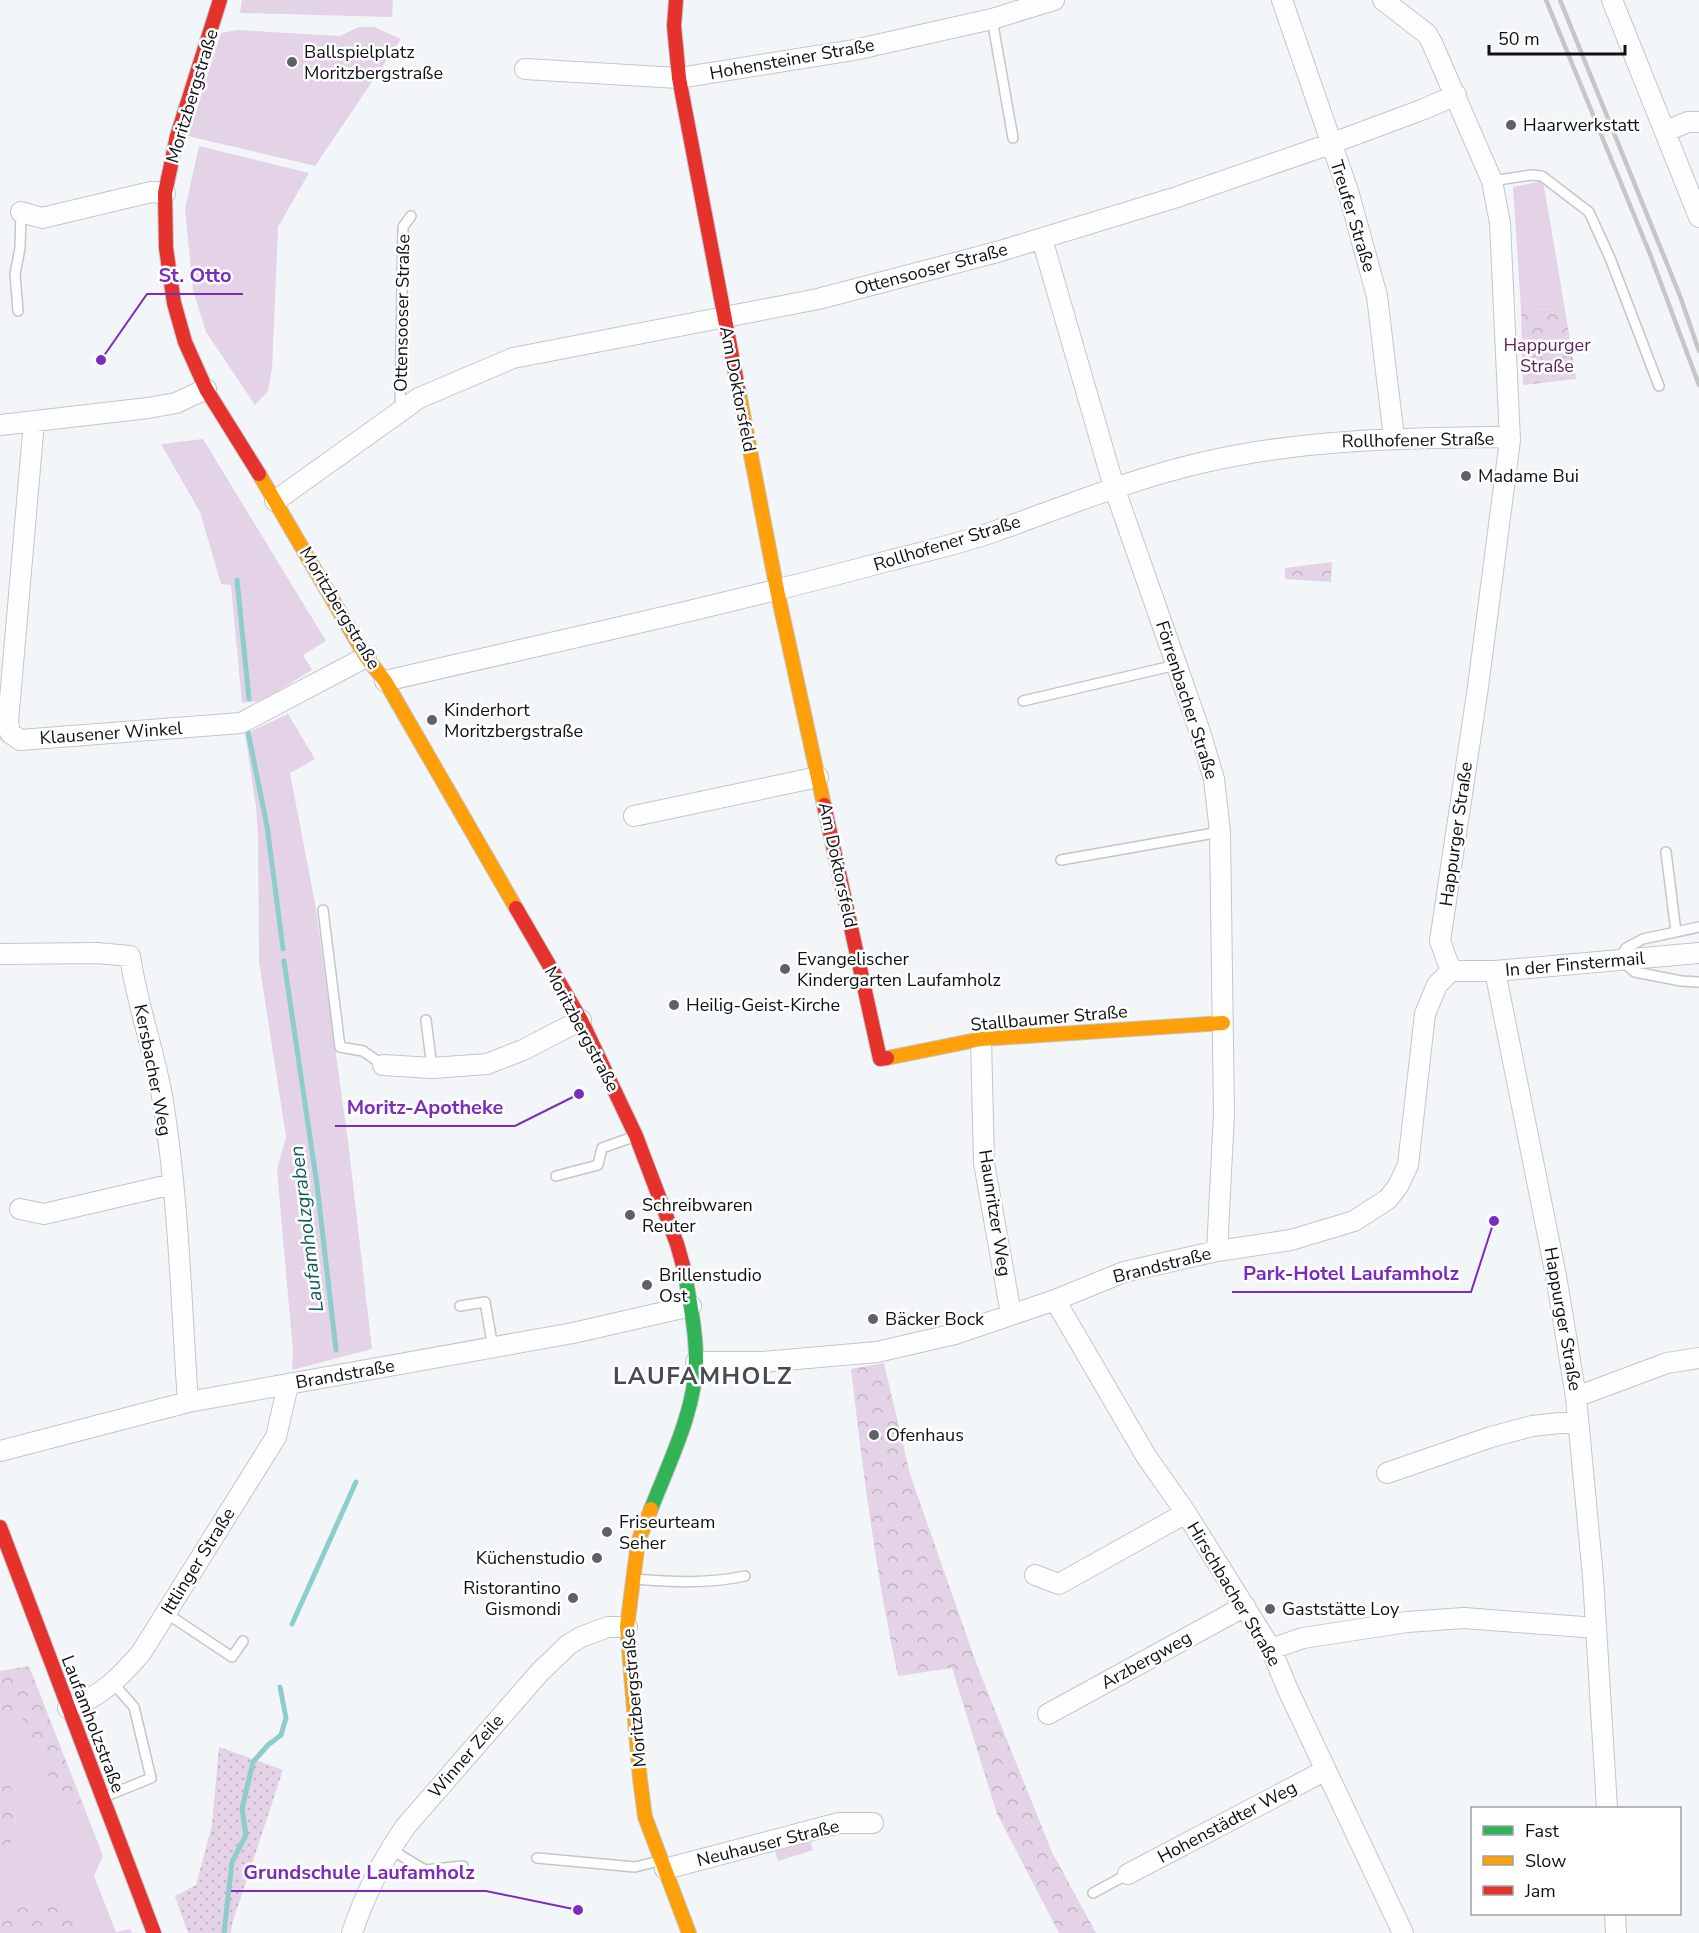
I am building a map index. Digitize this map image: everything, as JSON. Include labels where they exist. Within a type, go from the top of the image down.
[{"type":"street","name":"Moritzbergstraße","points":[[220,0],[177,136],[165,192],[166,248],[174,303],[185,342],[206,389],[275,501],[366,657],[385,681],[581,1020],[636,1136],[677,1244],[691,1306],[696,1362],[690,1401],[678,1441],[638,1542],[627,1627],[645,1817],[689,1933]]},
{"type":"street","name":"Am Doktorsfeld","points":[[676,0],[674,26],[680,78],[724,316],[777,590],[880,1059]]},
{"type":"street","name":"Hohensteiner Straße","points":[[525,69],[680,78],[854,50],[992,19],[1054,0]]},
{"type":"street","name":"Treufer Straße","points":[[1282,0],[1348,191],[1377,296],[1394,438]]},
{"type":"street","name":"Happurger Straße","points":[[1383,0],[1427,34],[1456,95],[1492,182],[1500,223],[1510,440],[1478,687],[1440,941],[1451,971]]},
{"type":"street","points":[[1612,0],[1699,217]]},
{"type":"street","name":"Ottensooser Straße","points":[[275,501],[419,398],[513,358],[818,299],[1042,239],[1177,197],[1330,144],[1456,95]]},
{"type":"street","points":[[1666,131],[1688,122],[1699,122]]},
{"type":"street","points":[[21,212],[42,218],[151,192],[165,192]]},
{"type":"street","name":"Förrenbacher Straße","points":[[1042,239],[1114,487],[1215,779],[1220,832],[1224,1114],[1217,1251]]},
{"type":"street","points":[[0,425],[176,403],[206,389]]},
{"type":"street","name":"Klausener Winkel","points":[[34,421],[8,722],[10,733],[20,740],[241,723],[366,657]]},
{"type":"street","name":"Rollhofener Straße","points":[[385,681],[777,590],[990,533],[1114,487],[1204,462],[1270,448],[1394,438],[1496,437],[1510,440]]},
{"type":"street","name":"Am Doktorsfeld","points":[[634,816],[818,777]]},
{"type":"street","name":"Kersbacher Weg","points":[[0,954],[97,953],[130,956],[133,980],[163,1101],[173,1184],[188,1402]]},
{"type":"street","name":"In der Finstermail","points":[[1451,971],[1495,971],[1699,953]]},
{"type":"street","name":"Brandstraße","points":[[696,1362],[762,1362],[877,1352],[955,1334],[1055,1300],[1124,1272],[1217,1251],[1291,1240],[1354,1221],[1388,1199],[1398,1186],[1408,1165],[1425,1014],[1437,985],[1451,971]]},
{"type":"street","name":"Happurger Straße","points":[[1495,971],[1554,1265],[1576,1397],[1596,1628],[1607,1807]]},
{"type":"street","points":[[383,1065],[432,1068],[487,1064],[523,1050],[581,1020]]},
{"type":"street","name":"Stallbaumer Straße","points":[[880,1059],[981,1039],[1223,1023]]},
{"type":"street","name":"Haunritzer Weg","points":[[981,1039],[984,1163],[1011,1314]]},
{"type":"street","points":[[20,1209],[44,1214],[173,1184]]},
{"type":"street","name":"Hirschbacher Straße","points":[[1055,1300],[1146,1456],[1186,1514],[1271,1649],[1404,1933]]},
{"type":"street","name":"Brandstraße","points":[[0,1451],[188,1402],[573,1333],[691,1306]]},
{"type":"street","points":[[1576,1397],[1667,1363],[1699,1358]]},
{"type":"street","name":"Ittlinger Straße","points":[[68,1708],[91,1699],[113,1683],[141,1653],[276,1437],[288,1385]]},
{"type":"street","points":[[1387,1473],[1491,1437],[1533,1426],[1578,1421]]},
{"type":"street","points":[[1035,1575],[1059,1584],[1186,1514]]},
{"type":"street","name":"Laufamholzstraße","points":[[0,1527],[154,1933]]},
{"type":"street","name":"Arzbergweg","points":[[1048,1714],[1245,1606]]},
{"type":"street","points":[[1271,1649],[1303,1638],[1407,1622],[1464,1618],[1596,1628]]},
{"type":"street","name":"Winner Zeile","points":[[352,1933],[371,1882],[390,1849],[423,1806],[539,1673],[568,1645],[581,1637],[608,1627],[627,1627]]},
{"type":"street","name":"Hohenstädter Weg","points":[[1128,1874],[1326,1770]]},
{"type":"street","name":"Neuhauser Straße","points":[[663,1865],[838,1823],[873,1823]]},
{"type":"street","points":[[1615,1915],[1616,1933]]},
{"type":"lane","points":[[992,19],[1013,138]]},
{"type":"lane","points":[[1492,182],[1542,176],[1589,212],[1610,258],[1659,386]]},
{"type":"lane","points":[[18,311],[15,274],[20,248],[21,212]]},
{"type":"lane","name":"Ottensooser Straße","points":[[399,412],[403,227],[411,216]]},
{"type":"lane","points":[[1023,701],[1176,665]]},
{"type":"lane","points":[[1061,860],[1220,832]]},
{"type":"lane","points":[[1666,852],[1676,932]]},
{"type":"lane","points":[[322,910],[340,1047],[363,1051],[383,1065]]},
{"type":"lane","points":[[1699,927],[1643,939],[1626,948],[1619,959],[1635,972],[1680,981],[1699,982]]},
{"type":"lane","points":[[426,1020],[432,1068]]},
{"type":"lane","points":[[556,1176],[598,1165],[602,1148],[636,1136]]},
{"type":"lane","points":[[460,1306],[485,1302],[493,1348]]},
{"type":"lane","points":[[632,1579],[683,1583],[726,1580],[745,1576]]},
{"type":"lane","points":[[166,1613],[232,1657],[243,1641]]},
{"type":"lane","points":[[102,1798],[151,1778],[134,1707],[113,1683]]},
{"type":"lane","points":[[390,1849],[425,1870],[463,1866]]},
{"type":"lane","points":[[537,1858],[635,1867],[663,1865]]},
{"type":"lane","points":[[1093,1893],[1128,1874]]},
{"type":"green space","points":[[242,0],[393,0],[392,17],[240,13]]},
{"type":"green space","points":[[359,27],[374,27],[401,39],[315,166],[188,136],[221,33],[237,30],[340,36]]},
{"type":"green space","points":[[199,146],[309,173],[278,227],[272,369],[268,391],[255,405],[206,332],[193,290],[185,209]]},
{"type":"green space","points":[[1543,181],[1565,309],[1521,310],[1513,187]]},
{"type":"green space","name":"Happurger Straße","points":[[1565,309],[1576,379],[1523,385],[1521,310]]},
{"type":"green space","points":[[203,439],[326,641],[303,655],[312,670],[262,701],[242,703],[231,585],[221,584],[200,512],[161,444]]},
{"type":"green space","points":[[1332,562],[1331,582],[1285,579],[1285,568]]},
{"type":"green space","points":[[288,714],[315,759],[290,773],[315,903],[348,1141],[372,1349],[292,1370],[293,1352],[277,1170],[286,1137],[259,962],[258,834],[245,734]]},
{"type":"green space","points":[[884,1363],[910,1474],[978,1668],[1052,1852],[1096,1933],[1059,1933],[997,1814],[952,1668],[898,1676],[865,1485],[851,1369]]},
{"type":"green space","points":[[29,1666],[84,1807],[65,1813],[22,1717],[0,1726],[0,1671]]},
{"type":"green space","points":[[22,1716],[65,1812],[84,1807],[103,1856],[94,1876],[116,1932],[130,1929],[132,1933],[82,1933],[60,1898],[0,1912],[0,1855],[9,1857],[18,1803],[0,1764],[0,1726]]},
{"type":"green space","points":[[219,1747],[283,1770],[231,1933],[188,1933],[175,1896],[196,1885],[212,1825]]},
{"type":"green space","points":[[0,1764],[18,1803],[9,1857],[0,1855]]},
{"type":"green space","points":[[810,1840],[813,1850],[778,1861],[775,1851]]},
{"type":"green space","points":[[60,1898],[82,1933],[0,1933],[0,1912]]},
{"type":"waterway","name":"Laufamholzgraben","points":[[237,580],[249,699]]},
{"type":"waterway","name":"Laufamholzgraben","points":[[248,732],[267,826],[283,949]]},
{"type":"waterway","name":"Laufamholzgraben","points":[[284,961],[317,1185],[336,1350]]},
{"type":"waterway","name":"Laufamholzgraben","points":[[292,1624],[356,1482]]},
{"type":"waterway","name":"Laufamholzgraben","points":[[224,1933],[232,1862],[246,1835],[242,1809],[253,1762],[268,1745],[281,1735],[286,1718],[280,1687]]},
{"type":"railway","points":[[1546,0],[1650,254],[1699,385]]},
{"type":"railway","points":[[1560,0],[1680,296],[1699,351]]},
{"type":"traffic: fast","points":[[651,1509],[687,1417],[695,1379],[695,1337],[684,1269]]},
{"type":"traffic: slow","points":[[739,393],[777,590],[824,805]]},
{"type":"traffic: slow","points":[[259,474],[366,657],[385,681],[516,908]]},
{"type":"traffic: slow","points":[[887,1058],[981,1039],[1223,1023]]},
{"type":"traffic: slow","points":[[651,1509],[638,1542],[627,1627],[640,1779],[645,1817],[689,1933]]},
{"type":"traffic: jam","points":[[220,0],[177,136],[165,193],[166,248],[174,303],[185,342],[206,389],[259,474]]},
{"type":"traffic: jam","points":[[676,0],[674,26],[679,78],[739,393]]},
{"type":"traffic: jam","points":[[824,805],[880,1059],[887,1058]]},
{"type":"traffic: jam","points":[[516,908],[581,1020],[636,1136],[677,1244],[684,1269]]},
{"type":"traffic: jam","points":[[0,1527],[154,1933]]},
{"type":"place","name":"Ballspielplatz Moritzbergstraße","points":[[292,62]]},
{"type":"place","name":"Haarwerkstatt","points":[[1511,125]]},
{"type":"place","name":"St. Otto","points":[[101,360]]},
{"type":"place","name":"Madame Bui","points":[[1466,476]]},
{"type":"place","name":"Kinderhort Moritzbergstraße","points":[[432,720]]},
{"type":"place","name":"Evangelischer Kindergarten Laufamholz","points":[[785,969]]},
{"type":"place","name":"Heilig-Geist-Kirche","points":[[674,1005]]},
{"type":"place","name":"Moritz-Apotheke","points":[[579,1094]]},
{"type":"place","name":"Schreibwaren Reuter","points":[[630,1215]]},
{"type":"place","name":"Park-Hotel Laufamholz","points":[[1494,1221]]},
{"type":"place","name":"Brillenstudio Ost","points":[[647,1285]]},
{"type":"place","name":"Bäcker Bock","points":[[873,1319]]},
{"type":"place","name":"Ofenhaus","points":[[874,1435]]},
{"type":"place","name":"Friseurteam Seher","points":[[607,1532]]},
{"type":"place","name":"Küchenstudio","points":[[597,1558]]},
{"type":"place","name":"Ristorantino Gismondi","points":[[573,1598]]},
{"type":"place","name":"Gaststätte Loy","points":[[1270,1609]]},
{"type":"place","name":"Grundschule Laufamholz","points":[[578,1910]]},
{"type":"district","name":"LAUFAMHOLZ","points":[[703,1376]]}]
